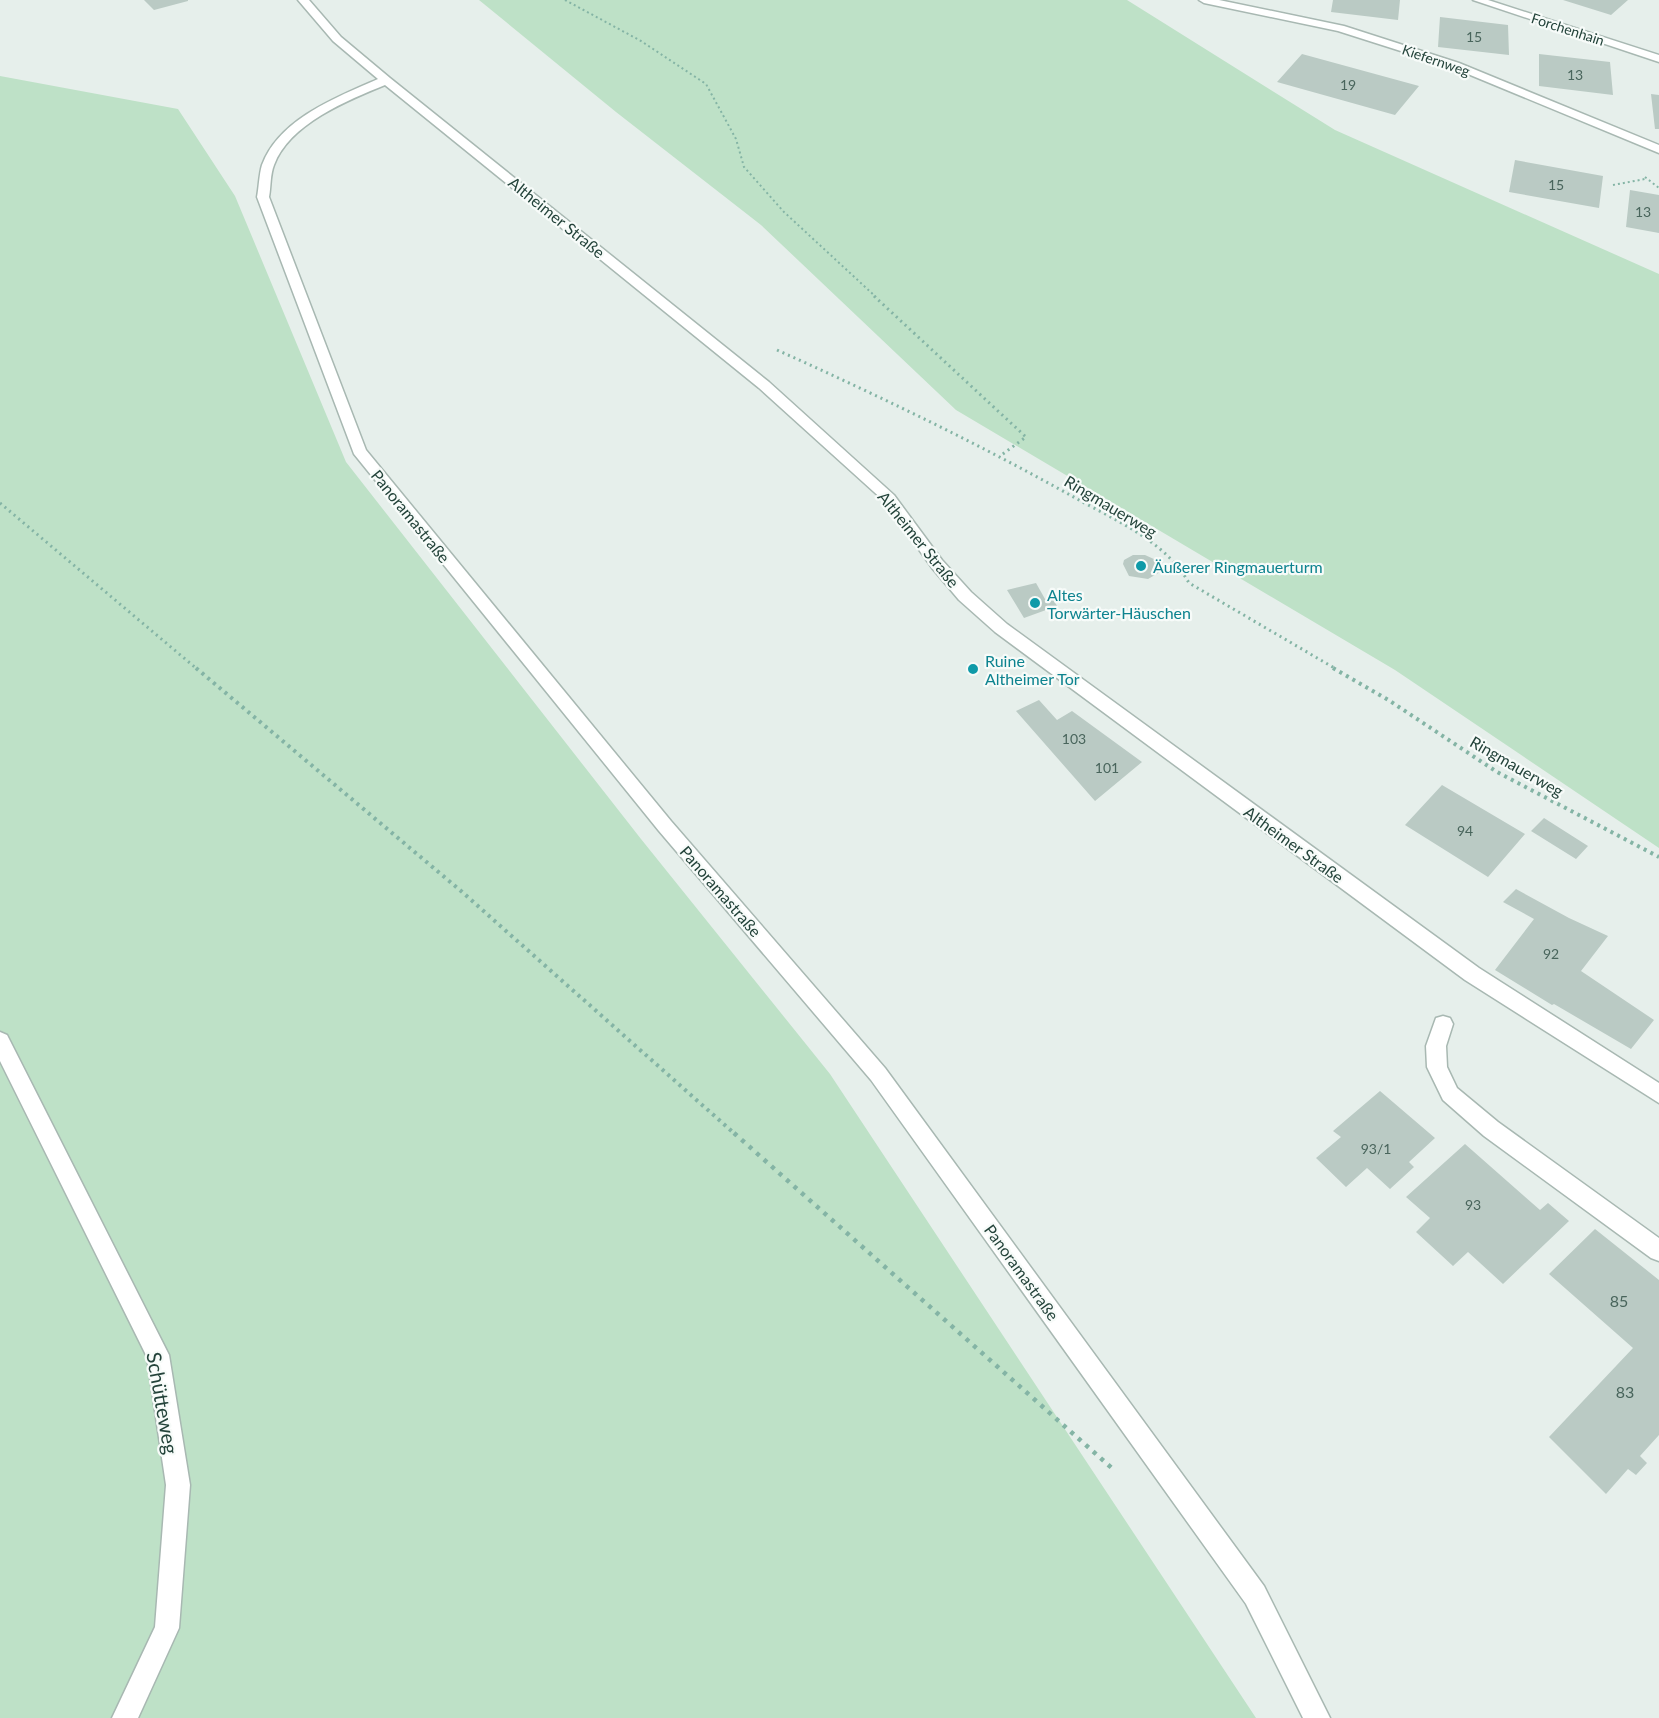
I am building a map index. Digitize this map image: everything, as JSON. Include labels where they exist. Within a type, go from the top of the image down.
[{"type":"street","name":"Altheimer Straße","points":[[303,0],[337,39],[386,80],[764,385],[889,498],[937,564],[965,596],[1000,628],[1472,974],[1659,1094]]},
{"type":"street","name":"Kiefernweg","points":[[1204,0],[1340,28],[1455,65],[1659,149]]},
{"type":"street","name":"Forchenhain","points":[[1478,0],[1659,59]]},
{"type":"street","name":"Panoramastraße","points":[[386,80],[339,100],[292,132],[269,162],[263,197],[359,452],[665,826],[878,1074],[1255,1595],[1317,1718]]},
{"type":"street","points":[[1443,1024],[1436,1046],[1437,1067],[1450,1094],[1491,1129],[1659,1251]]},
{"type":"street","name":"Schütteweg","points":[[0,1041],[158,1355],[178,1485],[167,1629],[125,1718]]},
{"type":"path","points":[[565,0],[641,41],[706,84],[736,140],[744,167],[750,175],[784,212],[1026,437],[1000,456]]},
{"type":"path","points":[[1613,185],[1645,179]]},
{"type":"path","name":"Ringmauerweg","points":[[767,345],[889,400],[1000,456],[1146,538],[1180,567],[1189,583],[1390,701],[1497,772],[1659,857]]},
{"type":"path","points":[[0,503],[460,891],[1121,1476]]},
{"type":"green space","points":[[479,0],[1127,0],[1335,130],[1659,274],[1659,848],[1395,670],[956,410],[761,225],[616,112]]},
{"type":"green space","points":[[0,76],[178,109],[235,196],[346,462],[641,839],[830,1074],[1256,1718],[0,1718]]},
{"type":"building","points":[[144,0],[188,0],[188,1],[154,10]]},
{"type":"building","points":[[1333,0],[1400,0],[1398,20],[1331,12]]},
{"type":"building","points":[[1563,0],[1628,0],[1611,15]]},
{"type":"building","points":[[1440,17],[1508,25],[1509,55],[1438,47]]},
{"type":"building","points":[[1302,54],[1419,86],[1395,115],[1277,82]]},
{"type":"building","points":[[1539,54],[1610,62],[1613,95],[1539,86]]},
{"type":"building","points":[[1651,94],[1659,95],[1659,129],[1655,129]]},
{"type":"building","points":[[1515,160],[1603,176],[1599,208],[1509,192]]},
{"type":"building","points":[[1630,190],[1659,195],[1659,233],[1626,227]]},
{"type":"building","name":"Äußerer Ringmauerturm","points":[[1133,555],[1145,555],[1156,560],[1161,568],[1160,572],[1148,579],[1129,576],[1123,564],[1124,560]]},
{"type":"building","name":"Altes Torwärter-Häuschen","points":[[1036,583],[1045,599],[1052,597],[1057,606],[1024,618],[1007,590]]},
{"type":"building","points":[[1039,700],[1057,720],[1072,711],[1142,762],[1095,801],[1016,711]]},
{"type":"building","points":[[1442,785],[1525,834],[1488,877],[1405,825]]},
{"type":"building","points":[[1544,818],[1588,846],[1576,859],[1531,831]]},
{"type":"building","points":[[1516,889],[1608,936],[1581,971],[1654,1020],[1631,1049],[1495,970],[1534,919],[1503,902]]},
{"type":"building","points":[[1380,1091],[1435,1138],[1409,1162],[1414,1167],[1390,1189],[1367,1168],[1346,1187],[1316,1158],[1341,1137],[1333,1131]]},
{"type":"building","points":[[1465,1144],[1540,1210],[1548,1203],[1569,1221],[1503,1284],[1468,1252],[1453,1266],[1416,1232],[1430,1218],[1406,1197]]},
{"type":"building","points":[[1595,1229],[1659,1280],[1659,1435],[1640,1456],[1647,1463],[1636,1475],[1628,1469],[1606,1494],[1549,1437],[1633,1348],[1549,1274]]},
{"type":"place","name":"Äußerer Ringmauerturm","points":[[1141,566]]},
{"type":"place","name":"Altes Torwärter-Häuschen","points":[[1035,603]]},
{"type":"place","name":"Ruine Altheimer Tor","points":[[973,669]]}]
